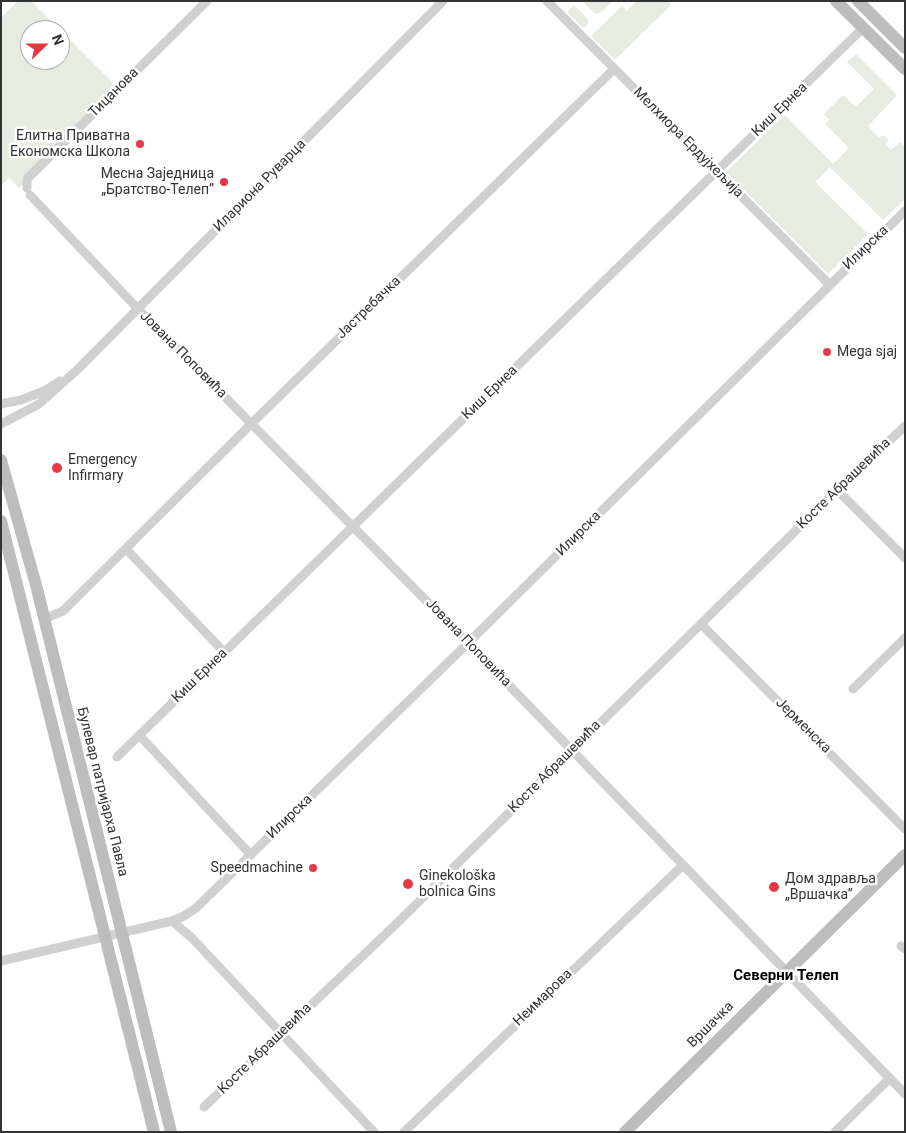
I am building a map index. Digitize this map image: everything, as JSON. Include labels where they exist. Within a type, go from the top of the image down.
[{"type":"main road","points":[[836,1],[905,70]]},
{"type":"main road","points":[[858,1],[905,48]]},
{"type":"main road","name":"Булевар патријарха Павла","points":[[1,460],[44,619],[172,1132]]},
{"type":"main road","points":[[1,520],[154,1132]]},
{"type":"main road","name":"Вршачка","points":[[625,1132],[905,855]]},
{"type":"street","name":"Тицанова","points":[[28,191],[28,179],[207,1]]},
{"type":"street","name":"Илариона Руварца","points":[[1,424],[39,404],[77,370],[443,1]]},
{"type":"street","name":"Мелхиора Ердујхељија","points":[[547,1],[829,284]]},
{"type":"street","name":"Киш Ернеа","points":[[116,757],[863,28]]},
{"type":"street","name":"Јастребачка","points":[[44,619],[63,611],[127,550],[251,424],[614,70]]},
{"type":"street","name":"Јована Поповића","points":[[28,191],[138,309],[468,643],[905,1094]]},
{"type":"street","name":"Илирска","points":[[1,961],[172,921],[196,908],[468,643],[829,284],[905,211]]},
{"type":"street","name":"Илариона Руварца","points":[[1,404],[21,400],[44,391],[77,370]]},
{"type":"street","name":"Косте Абрашевића","points":[[204,1107],[283,1033],[837,490],[905,426]]},
{"type":"street","points":[[837,490],[905,558]]},
{"type":"street","points":[[127,550],[224,652]]},
{"type":"street","name":"Јерменска","points":[[701,624],[905,829]]},
{"type":"street","points":[[853,688],[905,638]]},
{"type":"street","points":[[139,735],[251,855]]},
{"type":"street","name":"Неимарова","points":[[404,1132],[683,864]]},
{"type":"street","points":[[172,921],[192,938],[283,1033],[374,1132]]},
{"type":"street","points":[[836,1132],[890,1078]]},
{"type":"shaded area","points":[[18,1],[31,1],[50,20],[20,20],[20,70],[70,70],[70,40],[118,88],[19,188],[9,178],[1,186],[1,18]]},
{"type":"shaded area","points":[[582,1],[613,1],[602,12],[595,14]]},
{"type":"shaded area","points":[[637,1],[668,1],[671,5],[615,60],[591,36],[622,6],[627,11]]},
{"type":"shaded area","points":[[574,5],[589,22],[584,29],[567,12]]},
{"type":"shaded area","points":[[856,54],[897,95],[868,126],[879,138],[883,135],[889,140],[885,144],[891,150],[900,142],[905,146],[905,199],[883,220],[830,167],[815,182],[868,234],[828,274],[726,172],[785,115],[833,164],[849,148],[825,124],[829,120],[824,114],[843,95],[856,107],[874,89],[847,62]]},
{"type":"place","name":"Елитна Приватна Економска Школа","points":[[140,144]]},
{"type":"place","name":"Месна Заједница „Братство-Телеп”","points":[[224,182]]},
{"type":"place","name":"Mega sjaj","points":[[827,352]]},
{"type":"place","name":"Emergency Infirmary","points":[[57,468]]},
{"type":"place","name":"Speedmachine","points":[[313,868]]},
{"type":"place","name":"Ginekološka bolnica Gins","points":[[408,884]]},
{"type":"place","name":"Дом здравља „Вршачка”","points":[[774,887]]},
{"type":"district","name":"Северни Телеп","points":[[786,976]]}]
